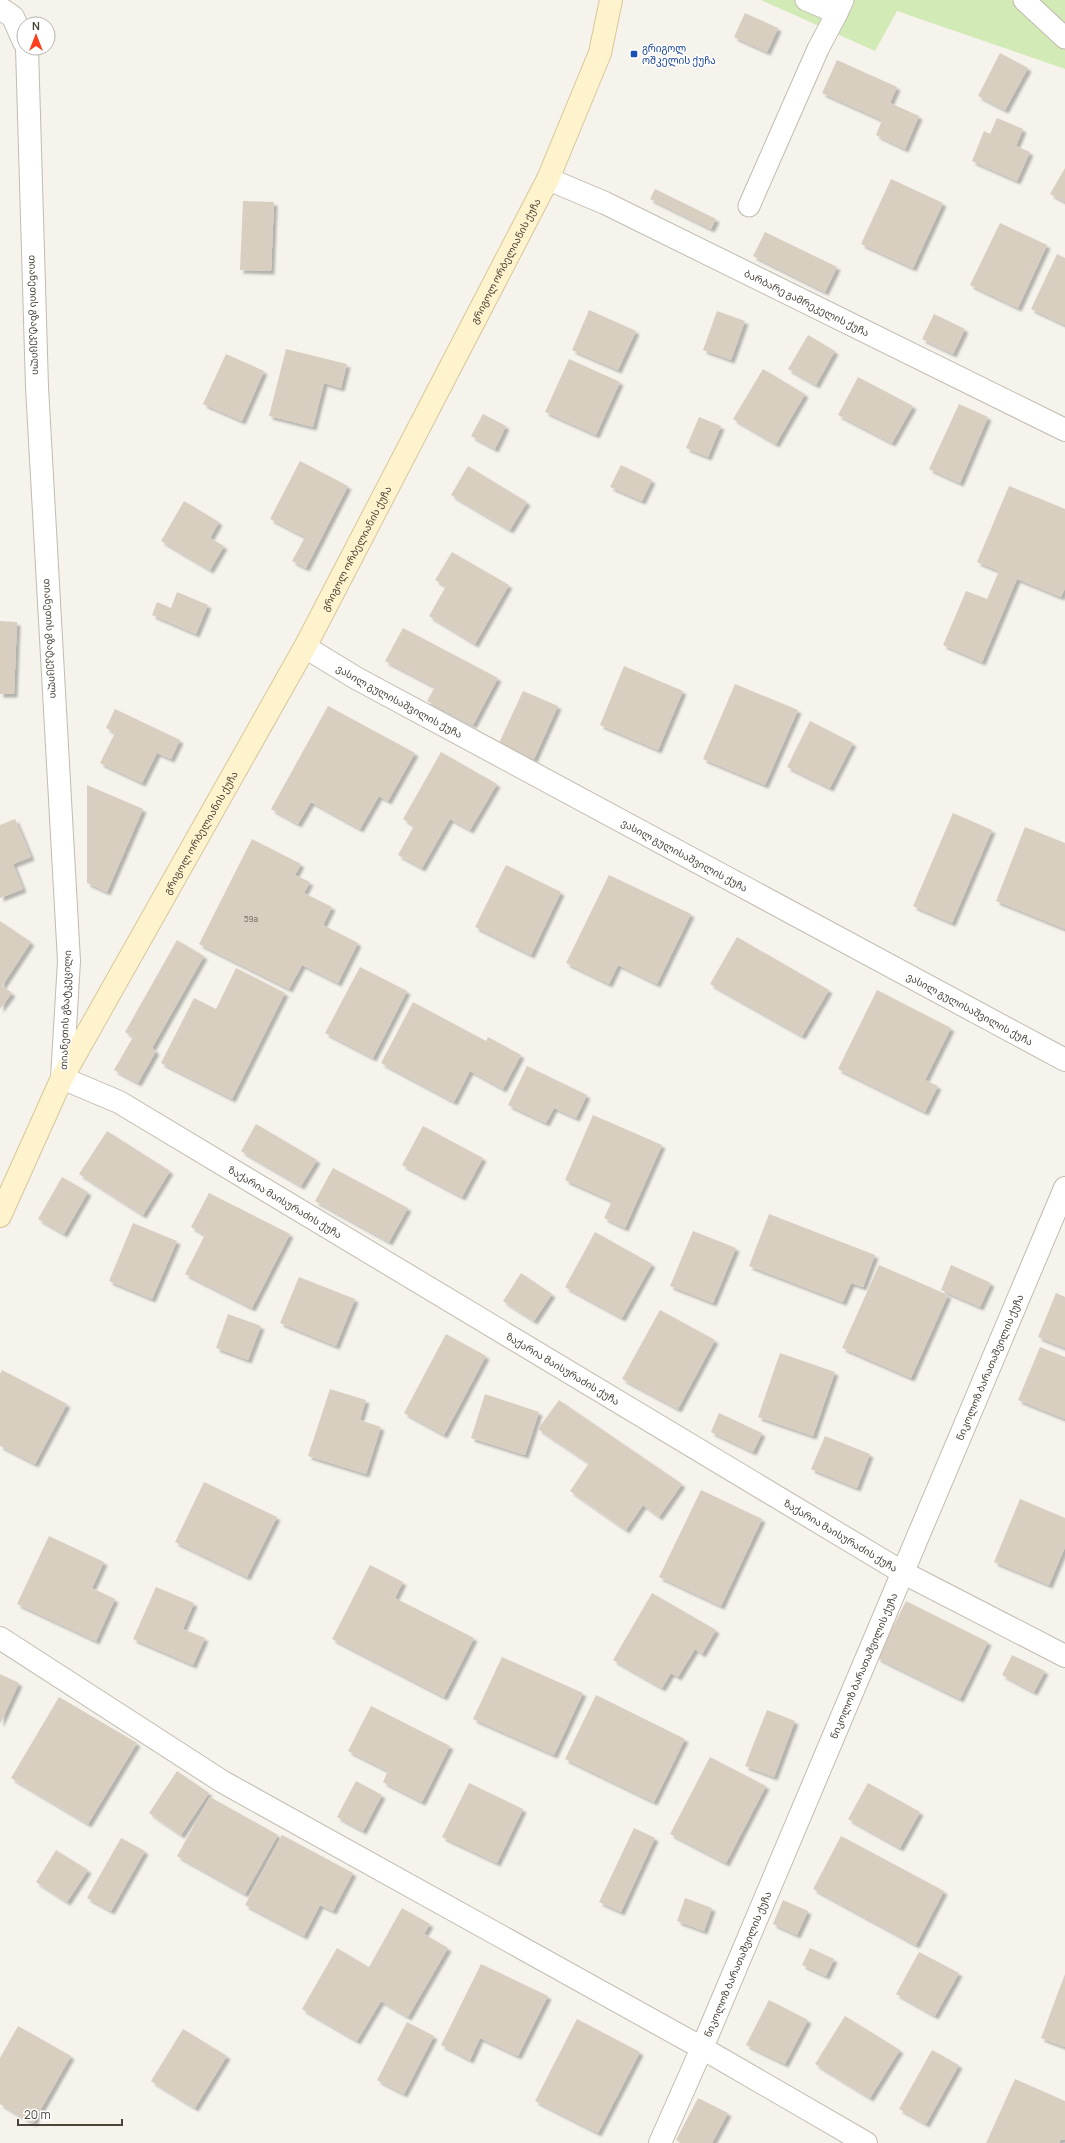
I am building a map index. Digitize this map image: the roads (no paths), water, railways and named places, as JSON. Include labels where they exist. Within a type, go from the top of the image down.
[{"type":"main road","name":"გრიგოლ ორბელიანის ქუჩა","points":[[62,1078],[305,647],[548,179],[600,53],[611,0]]},
{"type":"main road","name":"თიანეთის გზატკეცილი","points":[[0,1216],[62,1078]]},
{"type":"street","points":[[0,8],[13,17],[16,24]]},
{"type":"street","name":"თიანეთის გზატკეცილი","points":[[27,56],[37,387],[68,961],[62,1078]]},
{"type":"street","name":"ბარბარე გამრეკელის ქუჩა","points":[[548,179],[605,203],[1065,430]]},
{"type":"street","name":"ვასილ გულისაშვილის ქუჩა","points":[[305,647],[356,678],[1065,1060]]},
{"type":"street","name":"ზაქარია მაისურაძის ქუჩა","points":[[62,1078],[119,1102],[902,1572],[1065,1656]]},
{"type":"street","name":"ნიკოლოზ ბარათაშვილის ქუჩა","points":[[660,2143],[702,2048],[1065,1188]]},
{"type":"street","points":[[0,1638],[223,1782],[702,2048],[866,2143]]},
{"type":"lane","points":[[749,206],[818,49],[840,6],[806,0]]},
{"type":"lane","points":[[1024,0],[1065,38]]},
{"type":"place","name":"გრიგოლ ოშკელის ქუჩა","points":[[634,54]]}]
